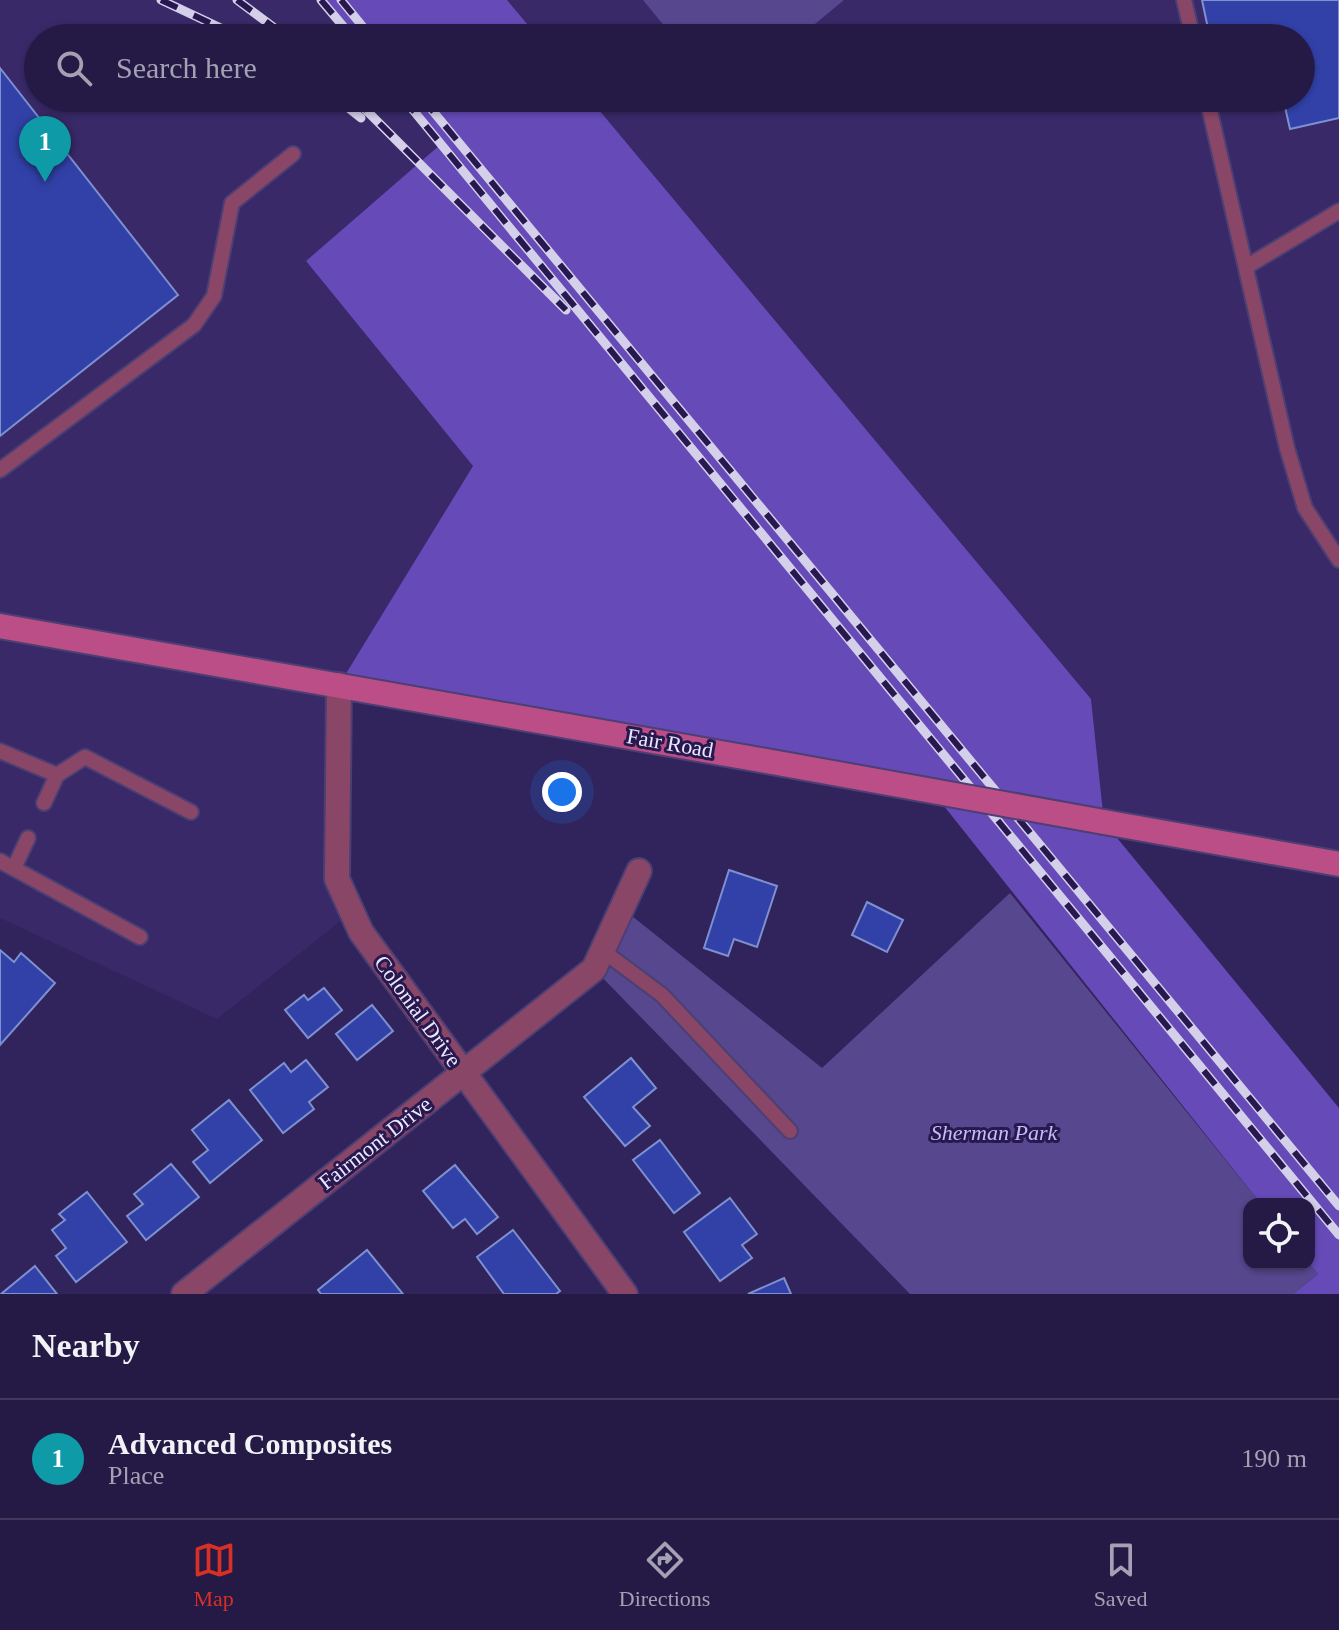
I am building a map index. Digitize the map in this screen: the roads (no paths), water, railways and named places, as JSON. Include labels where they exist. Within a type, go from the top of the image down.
[{"type":"main road","name":"Fair Road","points":[[0,626],[1339,864]]},
{"type":"street","name":"Colonial Drive","points":[[339,685],[337,879],[361,932],[625,1294]]},
{"type":"street","name":"Fairmont Drive","points":[[184,1294],[594,969],[639,871]]},
{"type":"lane","points":[[1184,0],[1190,24]]},
{"type":"lane","points":[[1210,112],[1287,448],[1305,508],[1339,560]]},
{"type":"lane","points":[[0,470],[194,325],[214,296],[232,203],[293,154]]},
{"type":"lane","points":[[1246,267],[1339,211]]},
{"type":"lane","points":[[0,751],[57,775]]},
{"type":"lane","points":[[44,803],[57,775],[85,757],[191,812]]},
{"type":"lane","points":[[14,868],[28,838]]},
{"type":"lane","points":[[0,861],[140,937]]},
{"type":"lane","points":[[603,951],[662,995],[790,1131]]},
{"type":"railway","points":[[161,0],[212,24]]},
{"type":"railway","points":[[237,0],[269,24]]},
{"type":"railway","points":[[321,0],[341,24]]},
{"type":"railway","points":[[341,0],[361,24]]},
{"type":"railway","points":[[354,112],[361,118]]},
{"type":"railway","points":[[368,112],[566,310]]},
{"type":"railway","points":[[415,112],[1339,1235]]},
{"type":"railway","points":[[434,112],[1339,1206]]},
{"type":"place","name":"Advanced Composites","points":[[45,182]]},
{"type":"park label","name":"Sherman Park","points":[[994,1132]]}]
